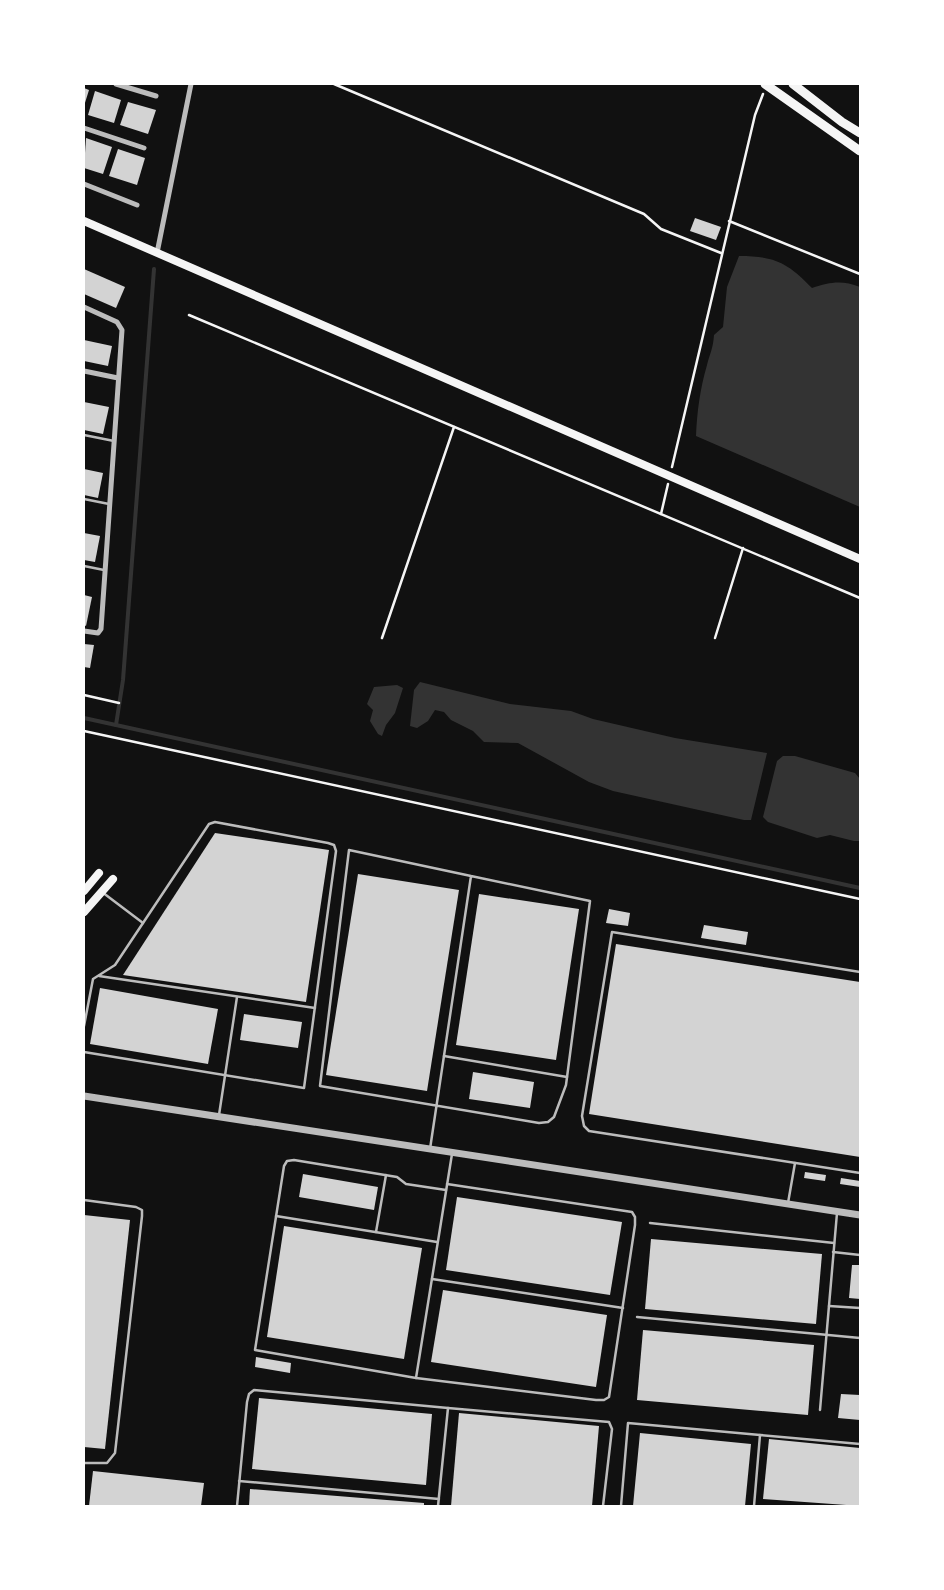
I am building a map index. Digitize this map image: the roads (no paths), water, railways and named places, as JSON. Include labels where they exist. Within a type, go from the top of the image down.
[{"type":"main road","points":[[793,84],[842,122],[860,133]]},
{"type":"main road","points":[[766,85],[860,151]]},
{"type":"main road","points":[[84,221],[860,560]]},
{"type":"main road","points":[[84,891],[99,873]]},
{"type":"main road","points":[[84,912],[113,879]]},
{"type":"street","points":[[116,84],[156,96]]},
{"type":"street","points":[[156,254],[191,84]]},
{"type":"street","points":[[84,128],[144,148]]},
{"type":"street","points":[[84,184],[137,205]]},
{"type":"street","points":[[84,307],[118,322],[120,325],[101,629],[98,633],[84,631]]},
{"type":"street","points":[[84,371],[118,378]]},
{"type":"street","points":[[84,1096],[860,1215]]},
{"type":"lane","points":[[84,435],[114,442]]},
{"type":"lane","points":[[84,499],[109,504]]},
{"type":"lane","points":[[84,566],[105,570]]},
{"type":"lane","points":[[84,1026],[93,979],[115,965],[209,824],[215,822],[328,842],[334,846],[336,851],[304,1088],[84,1052]]},
{"type":"lane","points":[[349,850],[471,876],[590,901],[567,1077],[558,1109],[548,1122],[539,1123],[320,1086],[349,850]]},
{"type":"lane","points":[[430,1149],[471,876]]},
{"type":"lane","points":[[101,892],[143,923]]},
{"type":"lane","points":[[860,972],[612,932],[582,1116],[584,1126],[589,1131],[860,1173]]},
{"type":"lane","points":[[97,975],[315,1008]]},
{"type":"lane","points":[[219,1117],[237,996]]},
{"type":"lane","points":[[444,1056],[567,1077]]},
{"type":"lane","points":[[416,1378],[452,1153]]},
{"type":"lane","points":[[446,1190],[406,1184],[397,1177],[386,1175],[294,1160],[286,1161],[255,1350],[416,1378],[604,1400],[609,1397],[635,1225],[635,1217],[632,1212],[447,1184]]},
{"type":"lane","points":[[788,1204],[795,1163]]},
{"type":"lane","points":[[376,1232],[386,1175]]},
{"type":"lane","points":[[84,1200],[136,1208],[142,1210],[142,1216],[115,1453],[107,1463],[84,1463]]},
{"type":"lane","points":[[820,1410],[837,1212]]},
{"type":"lane","points":[[276,1216],[438,1242]]},
{"type":"lane","points":[[650,1223],[834,1243]]},
{"type":"lane","points":[[834,1252],[860,1255]]},
{"type":"lane","points":[[432,1279],[623,1308]]},
{"type":"lane","points":[[829,1306],[860,1308]]},
{"type":"lane","points":[[637,1317],[860,1338]]},
{"type":"lane","points":[[237,1506],[247,1402],[249,1394],[254,1390],[609,1422],[612,1429],[603,1506]]},
{"type":"lane","points":[[438,1506],[448,1408]]},
{"type":"lane","points":[[621,1506],[628,1423],[860,1444]]},
{"type":"lane","points":[[758,1506],[754,1506],[760,1435]]},
{"type":"lane","points":[[239,1481],[439,1499]]},
{"type":"waterway","points":[[116,725],[123,680],[154,269]]},
{"type":"waterway","points":[[84,718],[860,888]]}]
